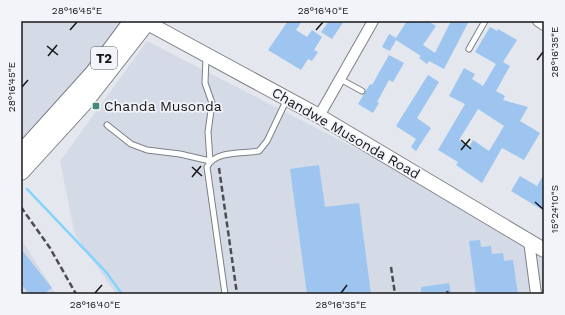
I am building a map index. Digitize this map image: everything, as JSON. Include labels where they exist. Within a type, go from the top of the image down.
[{"type":"main road","name":"T2","points":[[21,153],[94,72],[143,21]]},
{"type":"main road","name":"T2","points":[[21,172],[84,103],[143,21]]},
{"type":"street","name":"Chandwe Musonda Road","points":[[143,21],[288,98],[544,250]]},
{"type":"street","points":[[319,116],[373,21]]},
{"type":"street","points":[[538,21],[544,25]]},
{"type":"street","points":[[529,241],[536,294]]},
{"type":"lane","points":[[469,49],[485,21]]},
{"type":"lane","points":[[206,54],[205,83],[212,103],[208,132],[210,161],[207,167],[225,294]]},
{"type":"lane","points":[[340,79],[362,91]]},
{"type":"lane","points":[[106,125],[131,144],[147,150],[180,154],[210,161],[221,155],[258,151],[267,141],[288,98]]},
{"type":"shaded area","points":[[21,21],[125,21],[21,149]]},
{"type":"shaded area","points":[[147,41],[544,245],[544,294],[116,294],[75,235],[60,161]]},
{"type":"shaded area","points":[[21,239],[56,294],[21,294]]},
{"type":"building","points":[[288,21],[302,21],[296,30],[307,37],[312,30],[322,37],[314,50],[318,52],[312,61],[308,59],[301,70],[268,50]]},
{"type":"building","points":[[329,21],[344,21],[332,39],[321,32]]},
{"type":"building","points":[[407,21],[428,21],[436,26],[423,45],[435,53],[451,21],[469,21],[444,69],[429,61],[427,64],[419,58],[421,56],[396,40],[390,51],[382,47],[389,34],[396,38]]},
{"type":"building","points":[[490,27],[497,31],[498,29],[517,40],[503,62],[510,66],[496,91],[505,96],[503,100],[528,107],[520,121],[540,133],[524,160],[502,148],[482,183],[456,165],[458,162],[438,150],[465,104],[449,96],[464,68],[475,74],[472,79],[483,86],[496,64],[475,52]],"holes":[[[478,109],[504,126],[489,151],[473,140],[469,147],[459,140]]]},
{"type":"building","points":[[389,55],[404,63],[393,82],[389,80],[373,113],[358,104],[370,84],[372,85]]},
{"type":"building","points":[[428,75],[439,82],[417,118],[431,128],[416,151],[411,147],[416,139],[396,126]]},
{"type":"building","points":[[319,165],[325,207],[359,203],[371,294],[307,294],[290,169]]},
{"type":"building","points":[[544,174],[544,211],[511,191],[520,176],[537,186]]},
{"type":"building","points":[[480,240],[481,247],[491,246],[492,254],[503,253],[504,261],[513,260],[518,294],[476,294],[469,241]]},
{"type":"building","points":[[21,249],[52,288],[44,294],[29,294],[21,284]]},
{"type":"building","points":[[449,283],[451,294],[421,294],[421,287]]},
{"type":"waterway","points":[[27,189],[106,272],[122,294]]},
{"type":"railway","points":[[219,168],[237,294]]},
{"type":"railway","points":[[21,207],[50,248],[76,294]]},
{"type":"railway","points":[[391,267],[395,294]]},
{"type":"place","name":"Chanda Musonda","points":[[96,106]]}]
